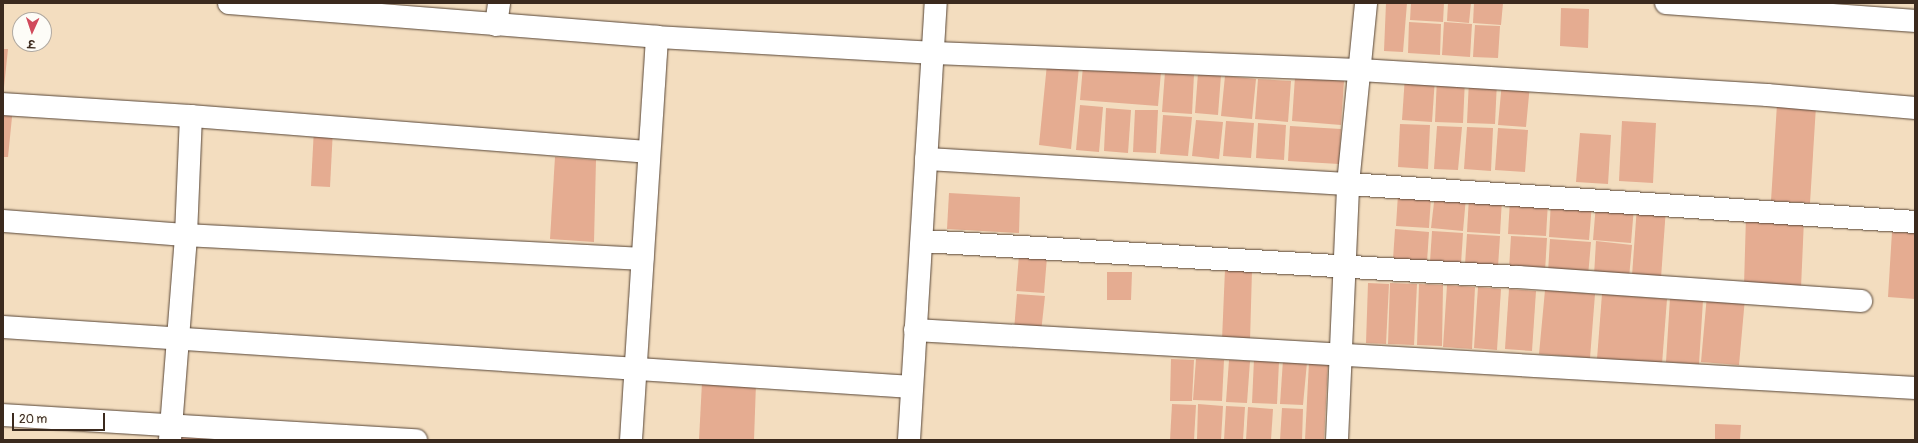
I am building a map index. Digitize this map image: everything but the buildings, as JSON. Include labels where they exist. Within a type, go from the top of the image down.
[{"type":"street","points":[[229,3],[323,9],[496,25],[657,37],[933,53],[1360,70],[1767,95],[1915,108]]},
{"type":"street","points":[[496,25],[499,3]]},
{"type":"street","points":[[909,440],[936,3]]},
{"type":"street","points":[[1337,440],[1348,184],[1366,3]]},
{"type":"street","points":[[1666,3],[1915,22]]},
{"type":"street","points":[[631,440],[657,37]]},
{"type":"street","points":[[3,104],[191,116],[649,152]]},
{"type":"street","points":[[170,433],[186,235],[191,116]]},
{"type":"street","points":[[926,160],[1348,184],[1915,222]]},
{"type":"street","points":[[3,221],[186,235],[642,259]]},
{"type":"street","points":[[922,241],[1860,301]]},
{"type":"street","points":[[3,328],[912,387]]},
{"type":"street","points":[[915,330],[1341,356],[1915,388]]},
{"type":"street","points":[[3,415],[170,433],[416,440]]}]
